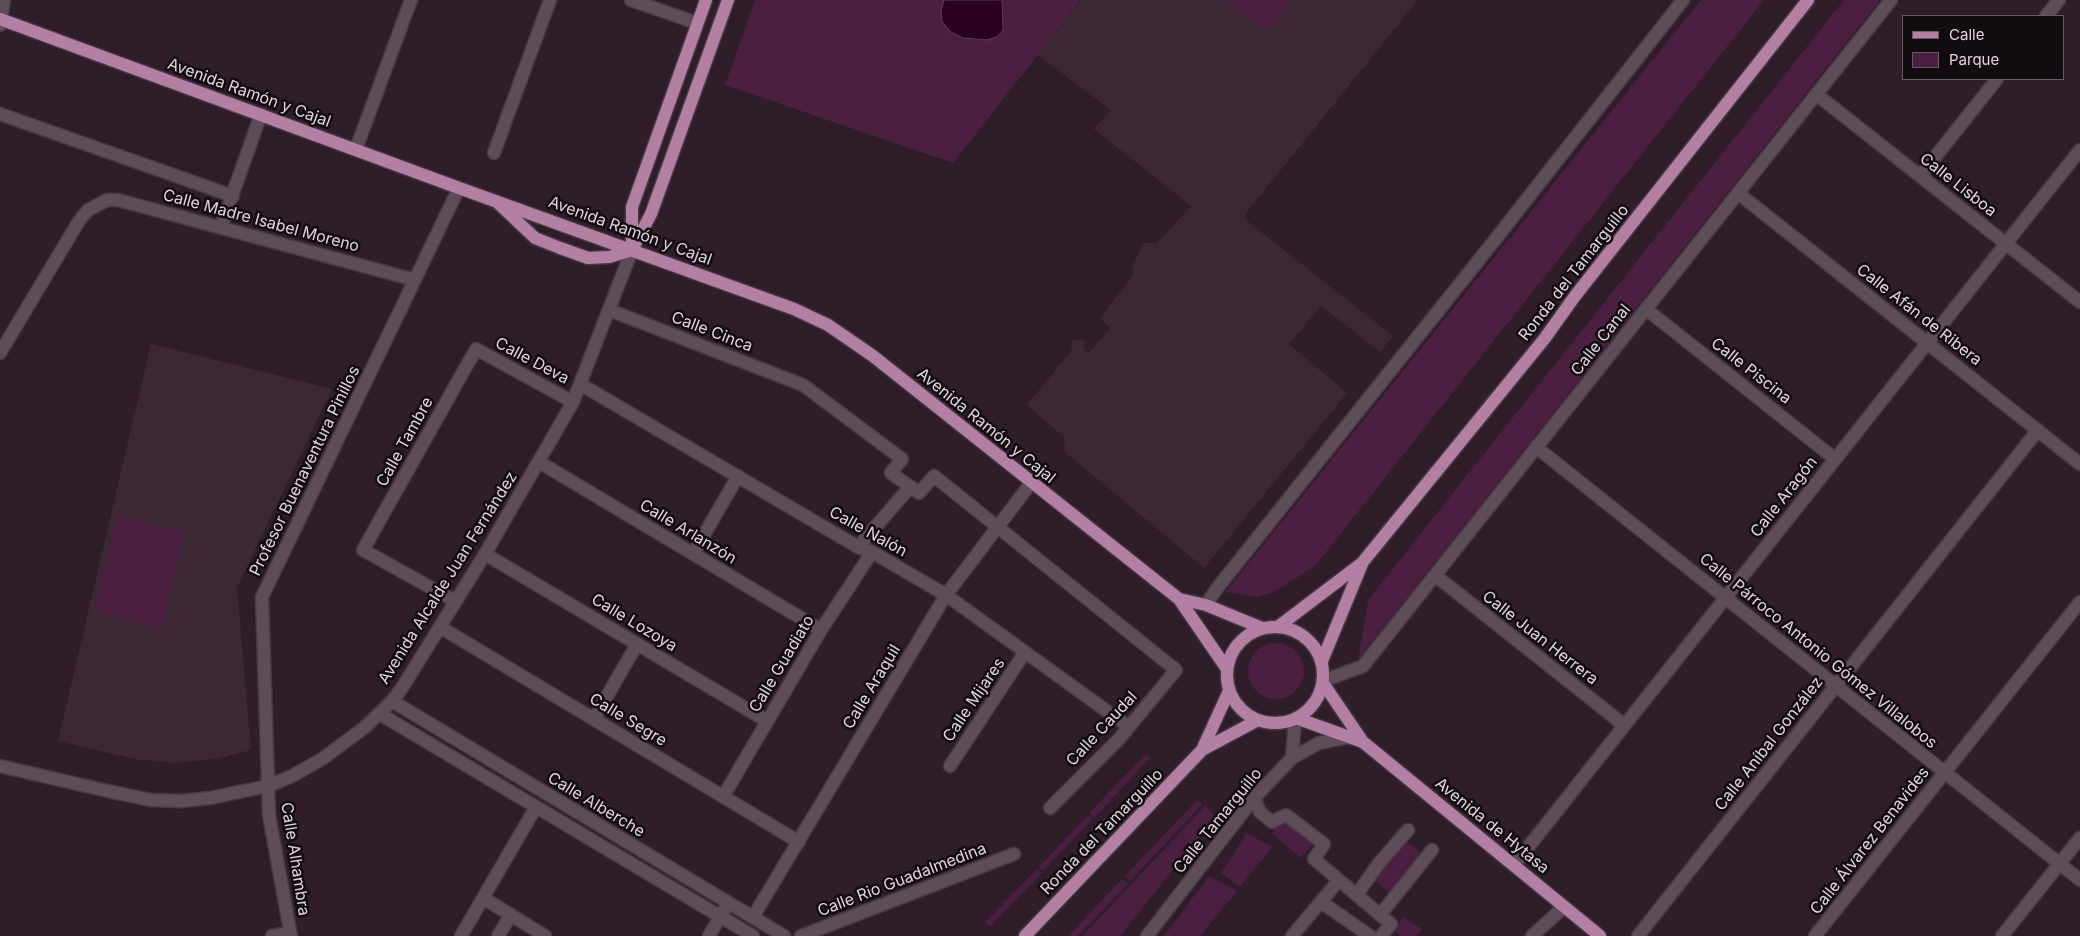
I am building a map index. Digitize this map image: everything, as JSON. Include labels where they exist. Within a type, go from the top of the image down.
[{"type":"main road","points":[[632,250],[632,207],[706,0]]},
{"type":"main road","points":[[494,199],[535,238],[560,248],[588,258],[609,257],[632,250],[651,214],[728,0]]},
{"type":"main road","name":"Ronda del Tamarguillo","points":[[1279,626],[1362,563],[1545,338],[1581,288],[1808,0]]},
{"type":"main road","name":"Avenida Ramón y Cajal","points":[[1,22],[261,114],[459,188],[794,308],[828,325],[874,356],[1179,599]]},
{"type":"main road","name":"Ronda del Tamarguillo","points":[[1322,661],[1362,563]]},
{"type":"main road","points":[[1179,599],[1206,605],[1262,628]]},
{"type":"main road","points":[[1179,599],[1226,669],[1229,691],[1236,703],[1246,714],[1258,720],[1271,723],[1296,719],[1314,704],[1323,682],[1322,661],[1313,644],[1298,632],[1279,626],[1262,628],[1245,636],[1232,651],[1226,669]]},
{"type":"main road","points":[[1323,682],[1363,742]]},
{"type":"main road","name":"Ronda del Tamarguillo","points":[[1202,750],[1229,691]]},
{"type":"main road","points":[[1296,719],[1363,742]]},
{"type":"main road","name":"Ronda del Tamarguillo","points":[[1025,936],[1202,750],[1258,720]]},
{"type":"main road","name":"Avenida de Hytasa","points":[[1363,742],[1600,936]]},
{"type":"street","points":[[1,22],[4,0]]},
{"type":"street","points":[[356,149],[411,0]]},
{"type":"street","points":[[494,153],[550,0]]},
{"type":"street","points":[[631,0],[697,23]]},
{"type":"street","points":[[1206,605],[1218,587],[1498,236],[1683,0]]},
{"type":"street","name":"Calle Canal","points":[[1323,682],[1363,666],[1891,0]]},
{"type":"street","points":[[2047,15],[2059,0]]},
{"type":"street","points":[[1920,176],[1996,80]]},
{"type":"street","name":"Calle Lisboa","points":[[1816,94],[2080,302]]},
{"type":"street","name":"Calle Madre Isabel Moreno","points":[[0,114],[233,196]]},
{"type":"street","points":[[221,227],[261,114]]},
{"type":"street","name":"Calle Aragón","points":[[1514,865],[2080,150]]},
{"type":"street","name":"Profesor Buenaventura Pinillos","points":[[268,786],[262,597],[459,188]]},
{"type":"street","name":"Calle Afán de Ribera","points":[[1738,192],[2080,464]]},
{"type":"street","name":"Calle Madre Isabel Moreno","points":[[0,354],[80,221],[88,210],[98,203],[107,200],[118,200],[415,280]]},
{"type":"street","name":"Avenida Alcalde Juan Fernández","points":[[0,766],[151,800],[181,801],[210,798],[268,786],[292,776],[322,759],[364,728],[392,701],[440,627],[485,554],[573,402],[632,250]]},
{"type":"street","name":"Calle Piscina","points":[[1646,309],[1835,459]]},
{"type":"street","name":"Calle Cinca","points":[[609,310],[803,385],[902,459],[891,473],[910,487]]},
{"type":"street","name":"Calle Deva","points":[[476,349],[573,402]]},
{"type":"street","name":"Calle Tambre","points":[[455,601],[363,550],[476,349]]},
{"type":"street","name":"Calle Nalón","points":[[580,384],[858,547],[872,552],[946,595],[1129,726]]},
{"type":"street","name":"Calle Aníbal González","points":[[1638,936],[2038,430]]},
{"type":"street","name":"Calle Párroco Antonio Gómez Villalobos","points":[[1536,448],[2080,880]]},
{"type":"street","name":"Calle Arlanzón","points":[[539,462],[821,630]]},
{"type":"street","points":[[693,554],[738,476]]},
{"type":"street","points":[[858,547],[910,487],[919,494],[934,476],[998,527]]},
{"type":"street","name":"Calle Araquil","points":[[753,917],[946,595],[1031,483]]},
{"type":"street","name":"Calle Caudal","points":[[998,527],[1176,670],[1129,726],[1050,808]]},
{"type":"street","name":"Calle Guadiato","points":[[724,796],[821,630],[872,552]]},
{"type":"street","name":"Calle Lozoya","points":[[485,554],[767,721]]},
{"type":"street","name":"Calle Juan Herrera","points":[[1436,576],[1624,725]]},
{"type":"street","name":"Calle Álvarez Benavides","points":[[1815,936],[2080,602]]},
{"type":"street","name":"Calle Segre","points":[[440,627],[799,842]]},
{"type":"street","points":[[594,718],[637,644]]},
{"type":"street","name":"Calle Mijares","points":[[950,766],[1025,652]]},
{"type":"street","name":"Calle Alberche","points":[[392,701],[784,936]]},
{"type":"street","name":"Calle Alberche","points":[[380,714],[754,936]]},
{"type":"street","points":[[1292,758],[1296,719]]},
{"type":"street","name":"Calle Tamarguillo","points":[[1147,936],[1254,798],[1292,758],[1319,743],[1349,737]]},
{"type":"street","name":"Calle Alhambra","points":[[268,786],[269,815],[291,934]]},
{"type":"street","points":[[1254,798],[1260,812],[1272,822],[1286,815],[1324,844],[1314,859],[1391,924],[1383,936]]},
{"type":"street","points":[[461,936],[536,807]]},
{"type":"street","points":[[1357,894],[1408,830]]},
{"type":"street","points":[[2002,936],[2080,838]]},
{"type":"street","points":[[1380,915],[1432,850]]},
{"type":"street","name":"Calle Rio Guadalmedina","points":[[801,936],[1014,854]]},
{"type":"street","points":[[1292,936],[1340,880]]},
{"type":"street","points":[[483,898],[545,936]]},
{"type":"street","points":[[709,936],[728,902]]},
{"type":"street","points":[[1321,902],[1370,936]]},
{"type":"street","points":[[1532,936],[1564,907]]},
{"type":"street","points":[[498,936],[511,914]]},
{"type":"street","points":[[272,936],[291,934]]},
{"type":"shaded area","points":[[944,0],[1002,0],[1003,30],[997,37],[987,40],[963,38],[951,32],[942,22],[941,11]]},
{"type":"shaded area","points":[[1082,0],[1418,0],[1246,213],[1247,221],[1393,336],[1380,352],[1321,306],[1289,344],[1347,393],[1204,568],[1065,452],[1064,437],[1027,405],[1071,351],[1072,340],[1084,340],[1084,349],[1089,353],[1110,328],[1100,318],[1132,277],[1133,266],[1143,243],[1157,243],[1191,206],[1094,129],[1111,110],[1038,55]]},
{"type":"shaded area","points":[[151,344],[332,389],[237,588],[251,750],[215,759],[173,763],[134,759],[58,741]]},
{"type":"green space","points":[[755,0],[944,0],[941,11],[973,40],[987,40],[997,37],[1003,20],[1002,0],[1081,0],[953,163],[725,85]]},
{"type":"green space","points":[[1226,0],[1292,0],[1267,32]]},
{"type":"green space","points":[[1701,0],[1764,0],[1315,566],[1276,591],[1257,597],[1225,592]]},
{"type":"green space","points":[[1844,0],[1880,0],[1358,660],[1368,600]]},
{"type":"green space","points":[[117,516],[184,532],[162,628],[94,612]]},
{"type":"green space","points":[[1276,643],[1287,645],[1296,651],[1302,660],[1304,671],[1302,682],[1296,691],[1287,697],[1276,699],[1265,697],[1256,691],[1250,682],[1248,671],[1250,660],[1256,651],[1265,645]]},
{"type":"green space","points":[[1146,754],[1150,758],[1094,818],[1089,813]]},
{"type":"green space","points":[[1197,800],[1202,805],[1130,881],[1125,876]]},
{"type":"green space","points":[[1205,806],[1216,816],[1120,936],[1082,936]]},
{"type":"green space","points":[[1088,815],[1092,820],[1043,871],[1039,867]]},
{"type":"green space","points":[[1284,818],[1316,842],[1301,858],[1271,833]]},
{"type":"green space","points":[[1247,833],[1272,847],[1240,887],[1221,873]]},
{"type":"green space","points":[[1404,840],[1425,856],[1394,897],[1372,878]]},
{"type":"green space","points":[[1037,869],[1042,873],[990,927],[985,922]]},
{"type":"green space","points":[[1209,876],[1237,891],[1200,936],[1164,936]]},
{"type":"green space","points":[[1122,879],[1128,884],[1078,936],[1068,936]]},
{"type":"green space","points":[[1403,917],[1422,929],[1416,936],[1402,936],[1394,931]]}]
